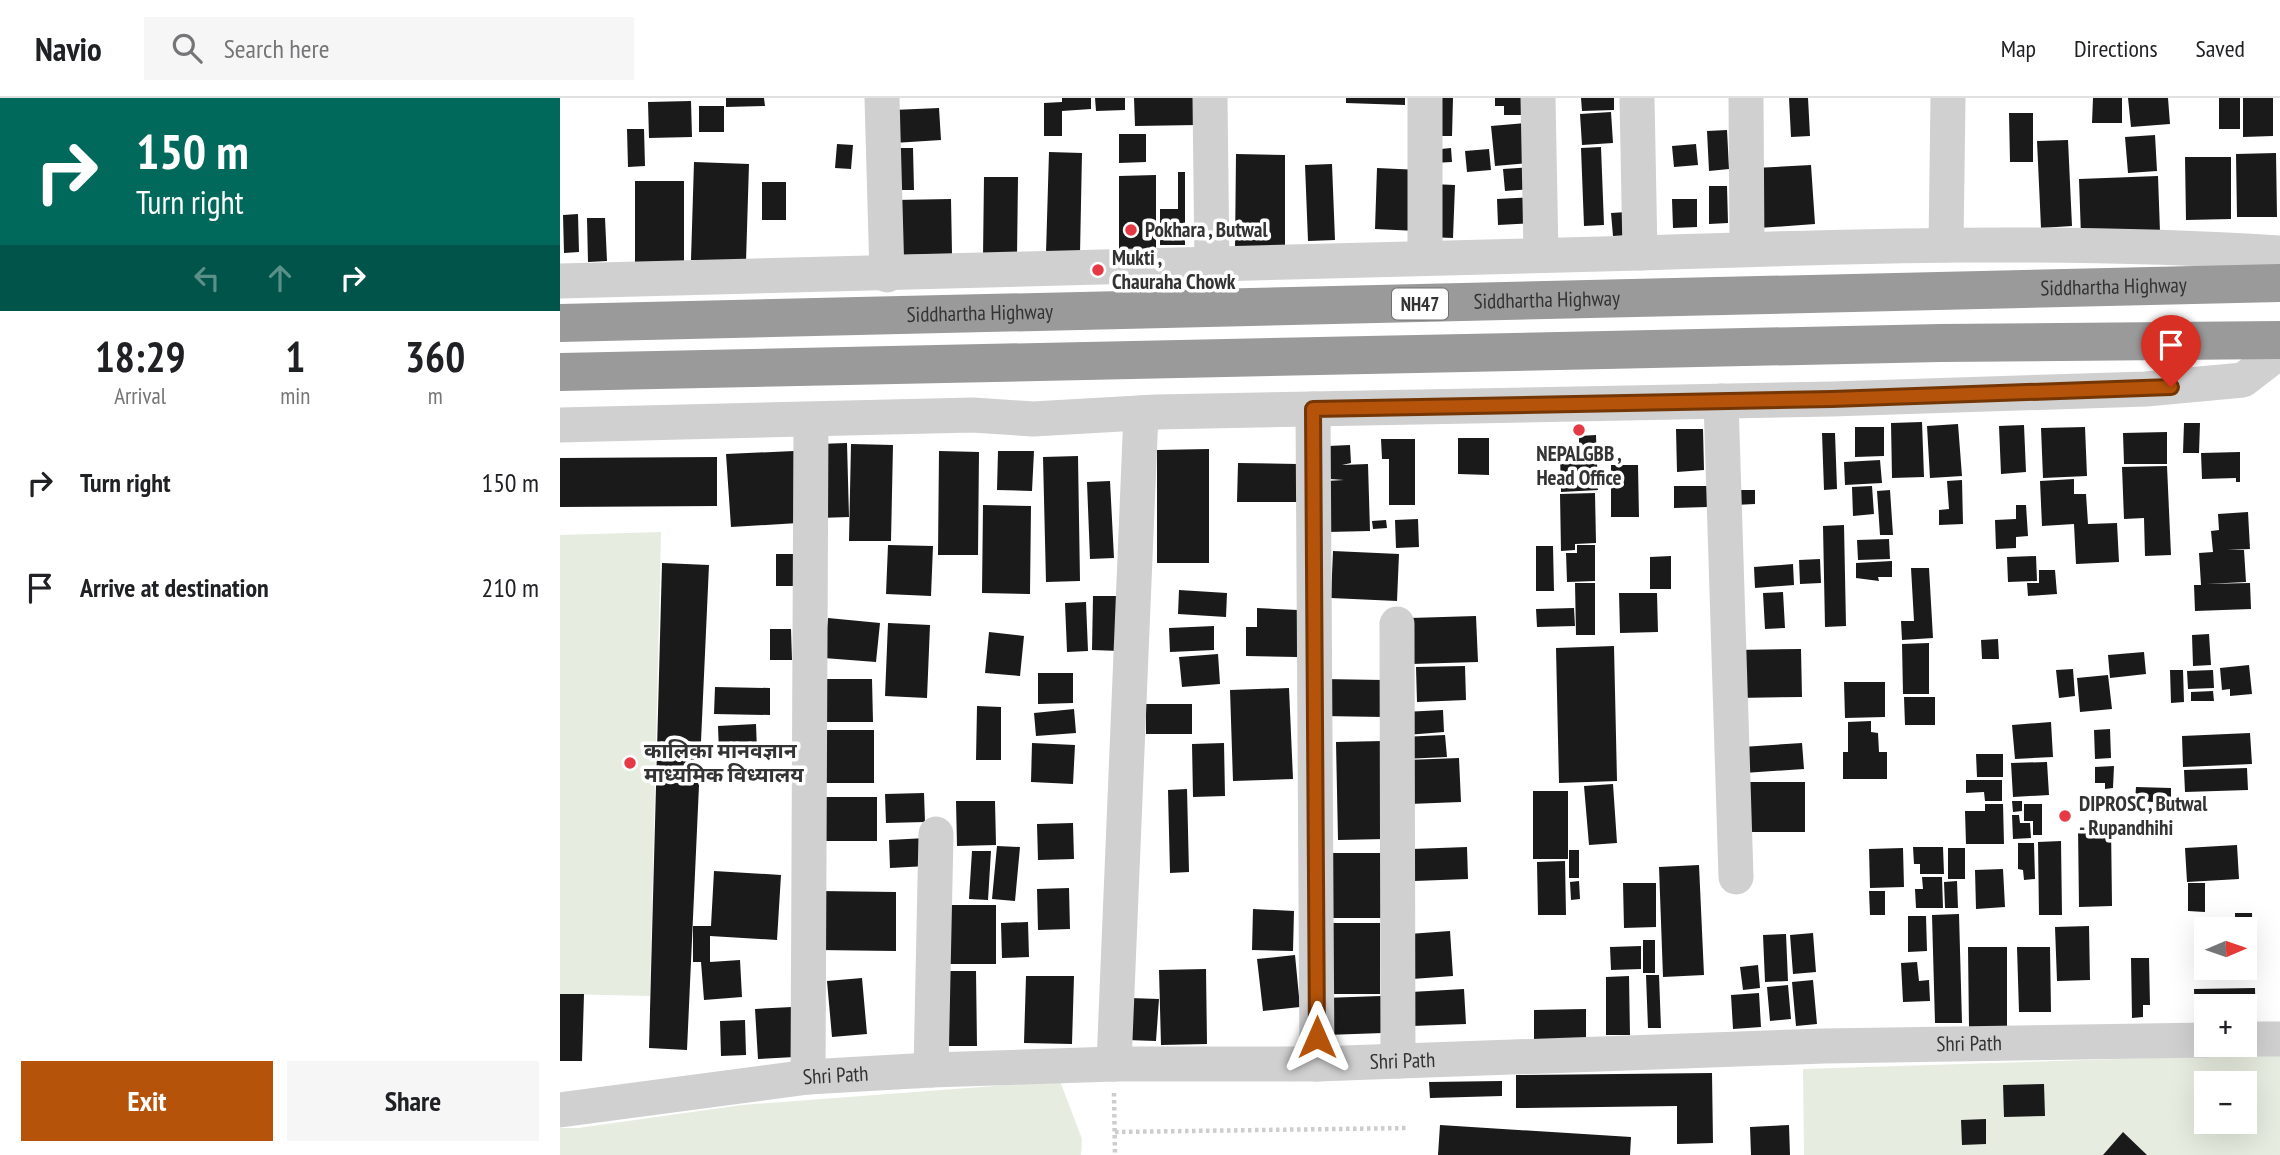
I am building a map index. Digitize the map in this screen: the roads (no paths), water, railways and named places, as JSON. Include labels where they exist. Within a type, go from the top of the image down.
[{"type":"highway","name":"Siddhartha Highway","points":[[560,323],[2280,283]]},
{"type":"highway","points":[[560,372],[1926,343],[2280,340]]},
{"type":"street","points":[[882,98],[887,275]]},
{"type":"street","points":[[1210,98],[1212,267]]},
{"type":"street","points":[[1425,98],[1425,258]]},
{"type":"street","points":[[1538,98],[1541,254]]},
{"type":"street","points":[[1637,98],[1640,253]]},
{"type":"street","points":[[1746,98],[1747,248]]},
{"type":"street","points":[[1946,245],[1948,98]]},
{"type":"street","points":[[560,281],[1212,267],[1747,248],[1946,245],[2280,253]]},
{"type":"street","points":[[560,425],[973,415],[1033,419],[1141,413],[2147,389],[2242,380],[2278,353],[2280,347]]},
{"type":"street","points":[[1721,401],[1736,877]]},
{"type":"street","points":[[1313,409],[1317,1064]]},
{"type":"street","points":[[1114,1064],[1141,413]]},
{"type":"street","points":[[808,1077],[811,420]]},
{"type":"street","points":[[1397,624],[1398,1061]]},
{"type":"street","points":[[931,1070],[936,834]]},
{"type":"street","points":[[2257,1039],[2280,1039]]},
{"type":"street","name":"Shri Path","points":[[560,1110],[808,1077],[931,1070],[1114,1064],[1317,1064],[1824,1046],[2194,1040]]},
{"type":"place","name":"Pokhara , Butwal","points":[[1131,230]]},
{"type":"place","name":"Mukti , Chauraha Chowk","points":[[1098,270]]},
{"type":"place","name":"NEPALGBB , Head Office","points":[[1579,430]]},
{"type":"place","name":"कालिका मानवज्ञान माध्यमिक विध्यालय","points":[[630,763]]},
{"type":"place","name":"DIPROSC , Butwal - Rupandhihi","points":[[2065,816]]}]
